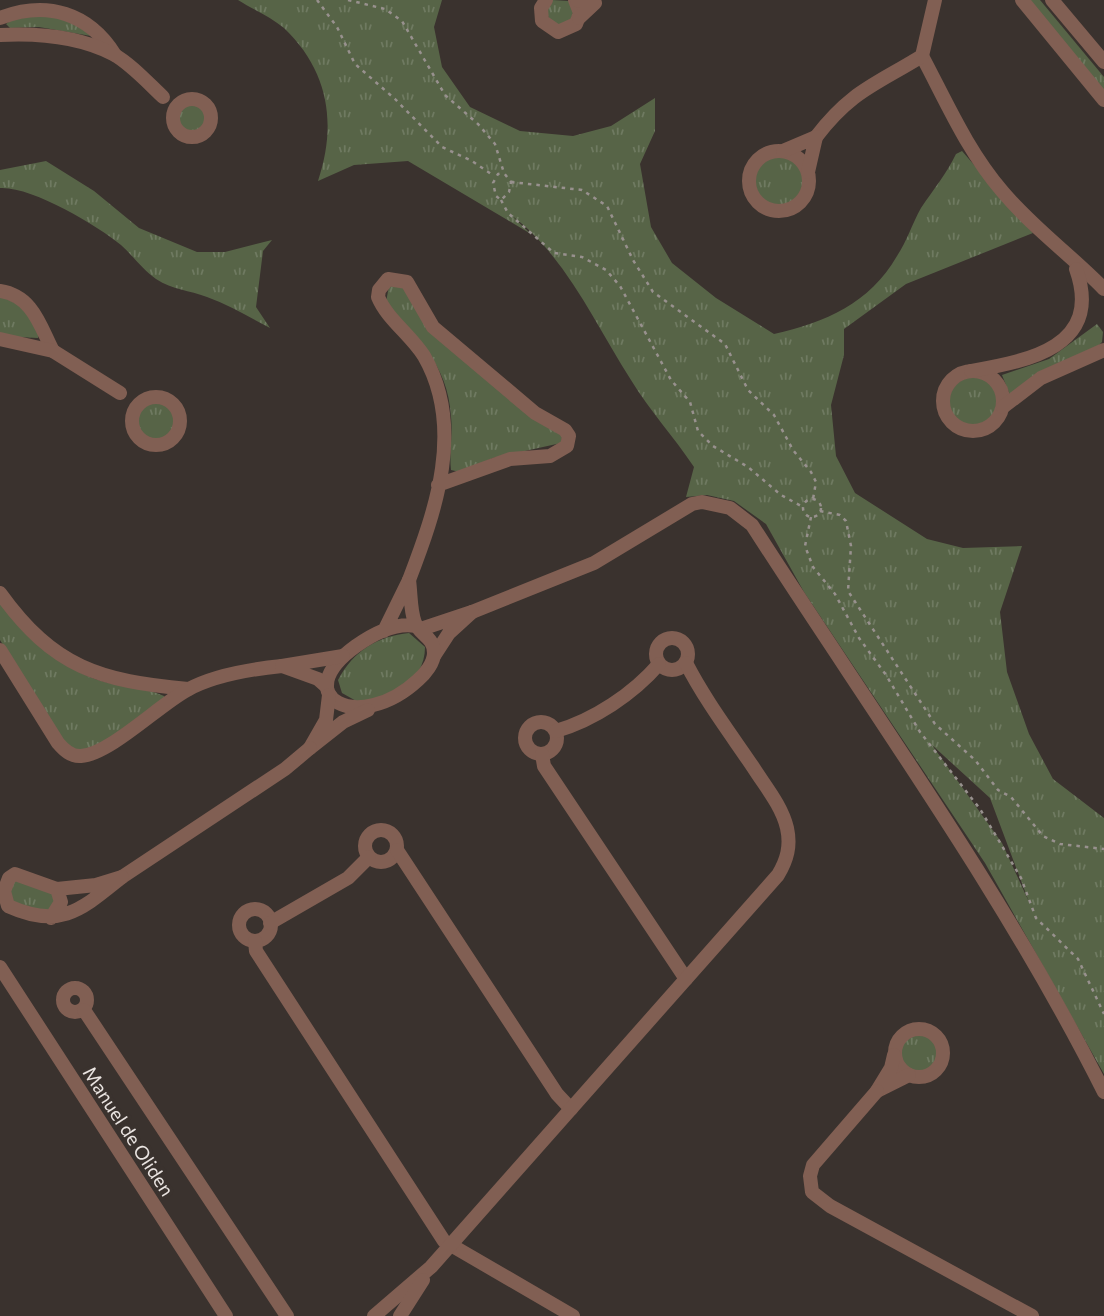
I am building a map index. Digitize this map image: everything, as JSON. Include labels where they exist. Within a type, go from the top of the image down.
[{"type":"street","points":[[546,0],[541,15],[552,31],[571,29],[579,18],[599,1]]},
{"type":"street","points":[[579,18],[576,0],[599,1]]},
{"type":"street","points":[[934,0],[922,56],[960,130],[983,166],[1018,209],[1104,289]]},
{"type":"street","points":[[1022,0],[1104,100]]},
{"type":"street","points":[[1052,0],[1104,62]]},
{"type":"street","points":[[0,18],[24,6],[56,6],[89,22],[100,32],[114,55],[163,97],[180,133],[192,137],[204,132],[210,121],[208,108],[198,100],[163,97]]},
{"type":"street","points":[[0,35],[57,37],[114,55]]},
{"type":"street","points":[[816,137],[808,172],[807,192],[793,208],[772,211],[755,200],[748,180],[750,170],[763,155],[783,151],[816,137],[863,88],[922,56]]},
{"type":"street","points":[[173,116],[177,107],[185,100]]},
{"type":"street","points":[[783,151],[799,158],[808,172]]},
{"type":"street","points":[[971,371],[980,371],[996,381],[1004,398],[1003,407],[993,424],[974,431],[963,430],[947,417],[943,397],[946,387],[961,373],[971,371],[1012,365],[1044,354],[1086,323],[1089,299],[1070,259]]},
{"type":"street","points":[[384,631],[409,580],[429,526],[445,436],[442,402],[424,357],[378,296],[382,284],[394,278],[402,279],[412,288],[425,316],[448,340],[535,412],[565,430],[569,436],[568,446],[558,454],[510,459],[438,485]]},
{"type":"street","points":[[0,291],[16,295],[30,307],[53,351]]},
{"type":"street","points":[[0,339],[53,351],[120,393],[164,398],[172,402],[180,416],[178,432],[166,443],[150,444],[136,435],[132,418],[120,393]]},
{"type":"street","points":[[1003,407],[1062,366],[1104,350]]},
{"type":"street","points":[[132,418],[137,406],[148,398]]},
{"type":"street","points":[[418,627],[472,612],[594,563],[692,504],[717,504],[743,517],[752,525],[998,904],[1049,989],[1104,1092]]},
{"type":"street","points":[[409,580],[418,627]]},
{"type":"street","points":[[0,593],[32,633],[92,672],[139,685],[188,689]]},
{"type":"street","points":[[15,874],[5,885],[4,903],[29,915],[51,918],[83,908],[122,877],[285,769],[343,722],[412,685],[449,633],[472,612]]},
{"type":"street","points":[[310,748],[326,720],[333,667],[343,656],[384,631],[407,624],[418,627],[430,639],[434,656]]},
{"type":"street","points":[[400,1316],[431,1267],[778,875],[789,846],[787,829],[776,802],[686,663],[687,647],[674,638],[659,645],[656,654],[659,664]]},
{"type":"street","points":[[0,650],[51,733],[63,749],[74,755],[101,749],[188,689],[242,673],[343,656]]},
{"type":"street","points":[[659,664],[673,670],[686,663]]},
{"type":"street","points":[[556,732],[588,719],[638,686],[659,664]]},
{"type":"street","points":[[282,666],[318,679],[342,706],[376,706]]},
{"type":"street","points":[[543,723],[556,732],[555,747],[542,754],[532,752],[526,744],[528,729],[543,723]]},
{"type":"street","points":[[542,754],[544,766],[686,979]]},
{"type":"street","points":[[397,850],[387,861],[377,862],[369,857],[366,841],[378,831],[393,835],[397,850],[557,1094],[571,1109]]},
{"type":"street","points":[[270,923],[348,878],[369,857]]},
{"type":"street","points":[[0,867],[57,889],[96,885],[122,877]]},
{"type":"street","points":[[51,918],[61,902],[57,889]]},
{"type":"street","points":[[251,910],[261,911],[270,923],[268,934],[256,941],[246,939],[239,931],[242,916],[251,910]]},
{"type":"street","points":[[256,941],[256,951],[436,1231],[450,1245],[573,1316]]},
{"type":"street","name":"Manuel de Oliden","points":[[0,967],[226,1316]]},
{"type":"street","points":[[84,1010],[287,1316]]},
{"type":"street","points":[[877,1091],[909,1075],[926,1076],[939,1067],[943,1059],[941,1042],[929,1031],[913,1029],[899,1038],[891,1068],[877,1091],[813,1165],[810,1176],[812,1192],[830,1206],[1032,1316]]},
{"type":"street","points":[[894,1054],[899,1067],[909,1075]]},
{"type":"street","points":[[374,1316],[431,1267]]},
{"type":"path","points":[[317,0],[337,27],[355,64],[442,147],[472,161],[496,177]]},
{"type":"path","points":[[348,0],[385,9],[402,21],[445,95],[478,124],[495,144],[504,173],[511,182],[543,188],[582,190],[607,206],[633,260],[653,292],[725,344],[748,390],[774,415],[793,450],[811,472],[816,482],[813,499]]},
{"type":"path","points":[[496,177],[504,173]]},
{"type":"path","points":[[496,177],[494,189],[508,213],[554,253],[582,257],[606,270],[620,286],[671,380],[690,402],[698,431],[713,446],[748,467],[781,495],[803,507],[805,513],[811,517]]},
{"type":"path","points":[[501,200],[509,192],[511,182]]},
{"type":"path","points":[[803,507],[805,502],[813,499]]},
{"type":"path","points":[[813,499],[820,504],[820,511]]},
{"type":"path","points":[[1104,849],[1060,844],[1043,836],[1011,797],[998,790],[975,760],[935,723],[848,591],[847,570],[851,546],[846,521],[840,515],[820,511],[811,517],[804,546],[813,568],[835,594],[859,638],[886,675],[920,732],[980,809],[1021,878],[1036,918],[1078,959],[1092,995],[1104,1014]]},
{"type":"green space","points":[[238,0],[442,0],[434,27],[442,67],[470,107],[520,131],[573,136],[611,126],[655,98],[655,131],[640,164],[651,227],[672,263],[716,298],[774,334],[828,317],[859,299],[873,287],[897,256],[921,208],[956,154],[962,151],[1033,233],[906,284],[844,329],[844,355],[831,405],[836,456],[855,493],[927,539],[963,548],[1022,546],[1000,612],[1007,672],[1029,734],[1053,779],[1104,818],[1104,1074],[985,863],[804,592],[766,524],[734,501],[707,495],[686,497],[694,467],[638,391],[564,270],[548,250],[511,215],[531,234],[408,161],[354,165],[318,181],[327,139],[325,99],[320,80],[311,62],[284,28]],"holes":[[[932,745],[990,798],[1029,902],[1002,843]]]},
{"type":"green space","points":[[552,0],[569,1],[574,9],[570,23],[552,25],[545,9]]},
{"type":"green space","points":[[1028,0],[1040,0],[1104,77],[1104,91]]},
{"type":"green space","points":[[17,16],[67,17],[91,36],[39,27],[10,28],[6,24]]},
{"type":"green space","points":[[192,103],[198,104],[206,112],[206,124],[198,132],[192,133],[186,132],[178,124],[177,118],[178,112],[186,104]]},
{"type":"green space","points":[[779,156],[796,164],[804,181],[796,198],[779,206],[762,198],[754,181],[762,164]]},
{"type":"green space","points":[[46,161],[94,191],[139,228],[197,252],[225,252],[272,240],[263,251],[256,307],[270,328],[215,300],[156,279],[121,245],[63,208],[29,193],[0,188],[0,170]]},
{"type":"green space","points":[[400,283],[413,303],[563,433],[561,443],[493,458],[460,472],[451,470],[451,416],[444,381],[429,353],[386,302],[389,286]]},
{"type":"green space","points":[[0,296],[24,307],[39,334],[38,338],[0,336]]},
{"type":"green space","points":[[1097,324],[1103,332],[1102,342],[1096,348],[1010,395],[1002,375],[1049,359]]},
{"type":"green space","points":[[974,377],[991,385],[999,402],[991,419],[974,427],[957,419],[949,402],[957,385]]},
{"type":"green space","points":[[156,400],[170,406],[176,420],[170,434],[156,440],[142,434],[136,420],[142,406]]},
{"type":"green space","points":[[0,604],[56,656],[81,673],[103,682],[156,693],[164,696],[165,701],[98,746],[77,751],[66,745],[0,640]]},
{"type":"green space","points":[[409,633],[425,647],[419,670],[412,679],[392,692],[358,702],[342,693],[338,680],[359,653],[387,638]]},
{"type":"green space","points":[[16,880],[58,895],[51,913],[10,902],[10,883]]},
{"type":"green space","points":[[919,1032],[933,1038],[939,1052],[933,1066],[919,1072],[905,1066],[899,1052],[905,1038]]}]
